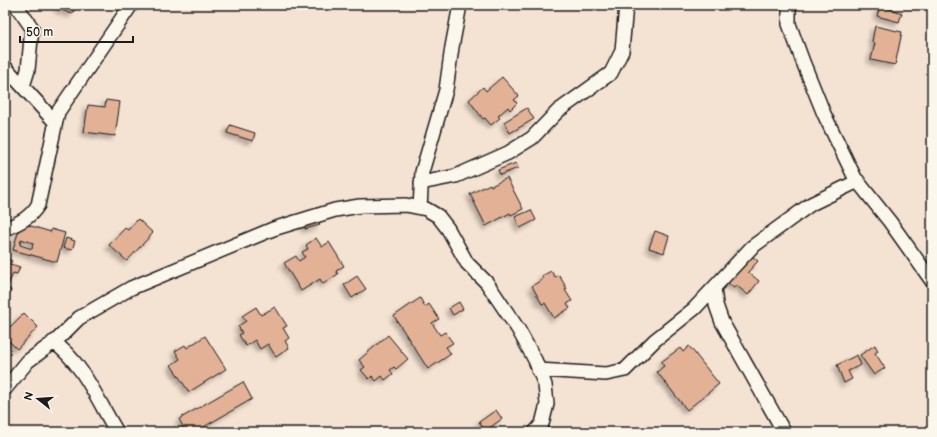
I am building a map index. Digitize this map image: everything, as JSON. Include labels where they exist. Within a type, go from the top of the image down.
[{"type":"street","points":[[16,5],[32,28],[28,70],[23,86]]},
{"type":"street","points":[[5,230],[23,222],[32,214],[38,204],[55,122],[61,106],[131,5]]},
{"type":"street","points":[[420,208],[424,158],[446,90],[460,5]]},
{"type":"street","points":[[421,183],[456,176],[508,153],[532,138],[558,111],[611,73],[622,51],[626,5]]},
{"type":"street","points":[[789,5],[789,24],[803,62],[824,114],[858,181],[890,222],[932,281]]},
{"type":"street","points":[[5,67],[55,122]]},
{"type":"street","points":[[538,370],[606,374],[625,370],[655,340],[694,309],[752,247],[811,204],[858,181]]},
{"type":"street","points":[[5,388],[28,361],[53,342],[79,318],[132,288],[273,229],[336,210],[360,206],[406,205],[420,208],[438,216],[448,229],[467,263],[487,282],[518,329],[545,385],[547,404],[542,424],[535,432]]},
{"type":"street","points":[[714,288],[716,305],[722,322],[784,432]]},
{"type":"street","points":[[53,342],[68,354],[76,365],[117,432]]},
{"type":"building","points":[[57,5],[77,5],[72,14],[59,9]]},
{"type":"building","points":[[880,6],[902,13],[899,22],[877,16]]},
{"type":"building","points":[[875,26],[902,32],[895,65],[871,60],[875,43],[872,42]]},
{"type":"building","points":[[502,77],[519,96],[514,100],[517,103],[510,110],[508,107],[498,116],[500,118],[491,125],[485,118],[483,119],[469,100],[483,87],[486,91]]},
{"type":"building","points":[[106,100],[120,102],[115,136],[84,132],[88,105],[105,107]]},
{"type":"building","points":[[527,108],[534,119],[510,133],[504,122]]},
{"type":"building","points":[[230,125],[255,133],[253,141],[227,133]]},
{"type":"building","points":[[516,163],[518,168],[500,175],[498,170]]},
{"type":"building","points":[[507,178],[523,209],[511,215],[510,213],[486,226],[470,194],[490,184],[491,186]]},
{"type":"building","points":[[531,210],[536,220],[520,228],[515,217]]},
{"type":"building","points":[[317,216],[320,225],[305,229],[303,220]]},
{"type":"building","points":[[138,219],[153,233],[127,261],[109,245],[125,228],[128,230]]},
{"type":"building","points":[[21,223],[51,232],[51,229],[65,233],[57,262],[13,250]],"holes":[[[21,239],[33,243],[32,249],[20,245]]]},
{"type":"building","points":[[655,231],[669,236],[664,253],[649,248]]},
{"type":"building","points":[[66,238],[75,241],[72,250],[63,248]]},
{"type":"building","points":[[316,238],[322,247],[329,242],[344,266],[336,271],[338,274],[323,284],[320,279],[301,291],[284,263],[296,256],[299,261],[305,257],[302,252],[308,249],[306,245]]},
{"type":"building","points":[[742,247],[758,261],[748,272],[759,281],[748,295],[736,285],[734,288],[719,276]]},
{"type":"building","points":[[5,258],[12,261],[10,264],[20,267],[17,274],[13,273],[7,288],[11,290],[5,305]]},
{"type":"building","points":[[551,271],[555,277],[559,275],[567,289],[565,290],[572,301],[567,304],[570,308],[554,318],[545,303],[542,304],[532,286],[543,279],[542,276]]},
{"type":"building","points":[[357,276],[366,289],[352,298],[344,285]]},
{"type":"building","points":[[420,298],[425,307],[429,304],[439,319],[432,323],[440,335],[445,332],[453,343],[446,347],[451,354],[428,369],[394,316]]},
{"type":"building","points":[[459,302],[463,309],[453,315],[449,308]]},
{"type":"building","points":[[256,307],[261,315],[275,307],[287,326],[283,328],[289,338],[285,341],[289,348],[276,357],[268,344],[260,349],[255,340],[246,346],[239,335],[242,333],[238,326],[246,321],[242,316]]},
{"type":"building","points":[[24,313],[38,327],[17,349],[5,337],[5,322],[10,327]]},
{"type":"building","points":[[388,335],[408,359],[396,369],[394,367],[390,370],[393,374],[385,380],[382,376],[376,381],[372,376],[369,379],[361,370],[365,367],[359,360]]},
{"type":"building","points":[[205,336],[226,369],[189,392],[171,365],[180,359],[175,351],[185,345],[187,348]]},
{"type":"building","points":[[875,345],[878,351],[875,353],[885,368],[874,375],[860,355]]},
{"type":"building","points":[[689,346],[719,384],[687,410],[657,372],[664,366],[661,362],[680,348],[683,352]]},
{"type":"building","points":[[857,355],[861,365],[848,371],[852,379],[844,383],[837,365]]},
{"type":"building","points":[[243,382],[252,399],[195,432],[186,432],[179,419]]},
{"type":"building","points":[[496,410],[502,419],[485,431],[479,422]]}]
